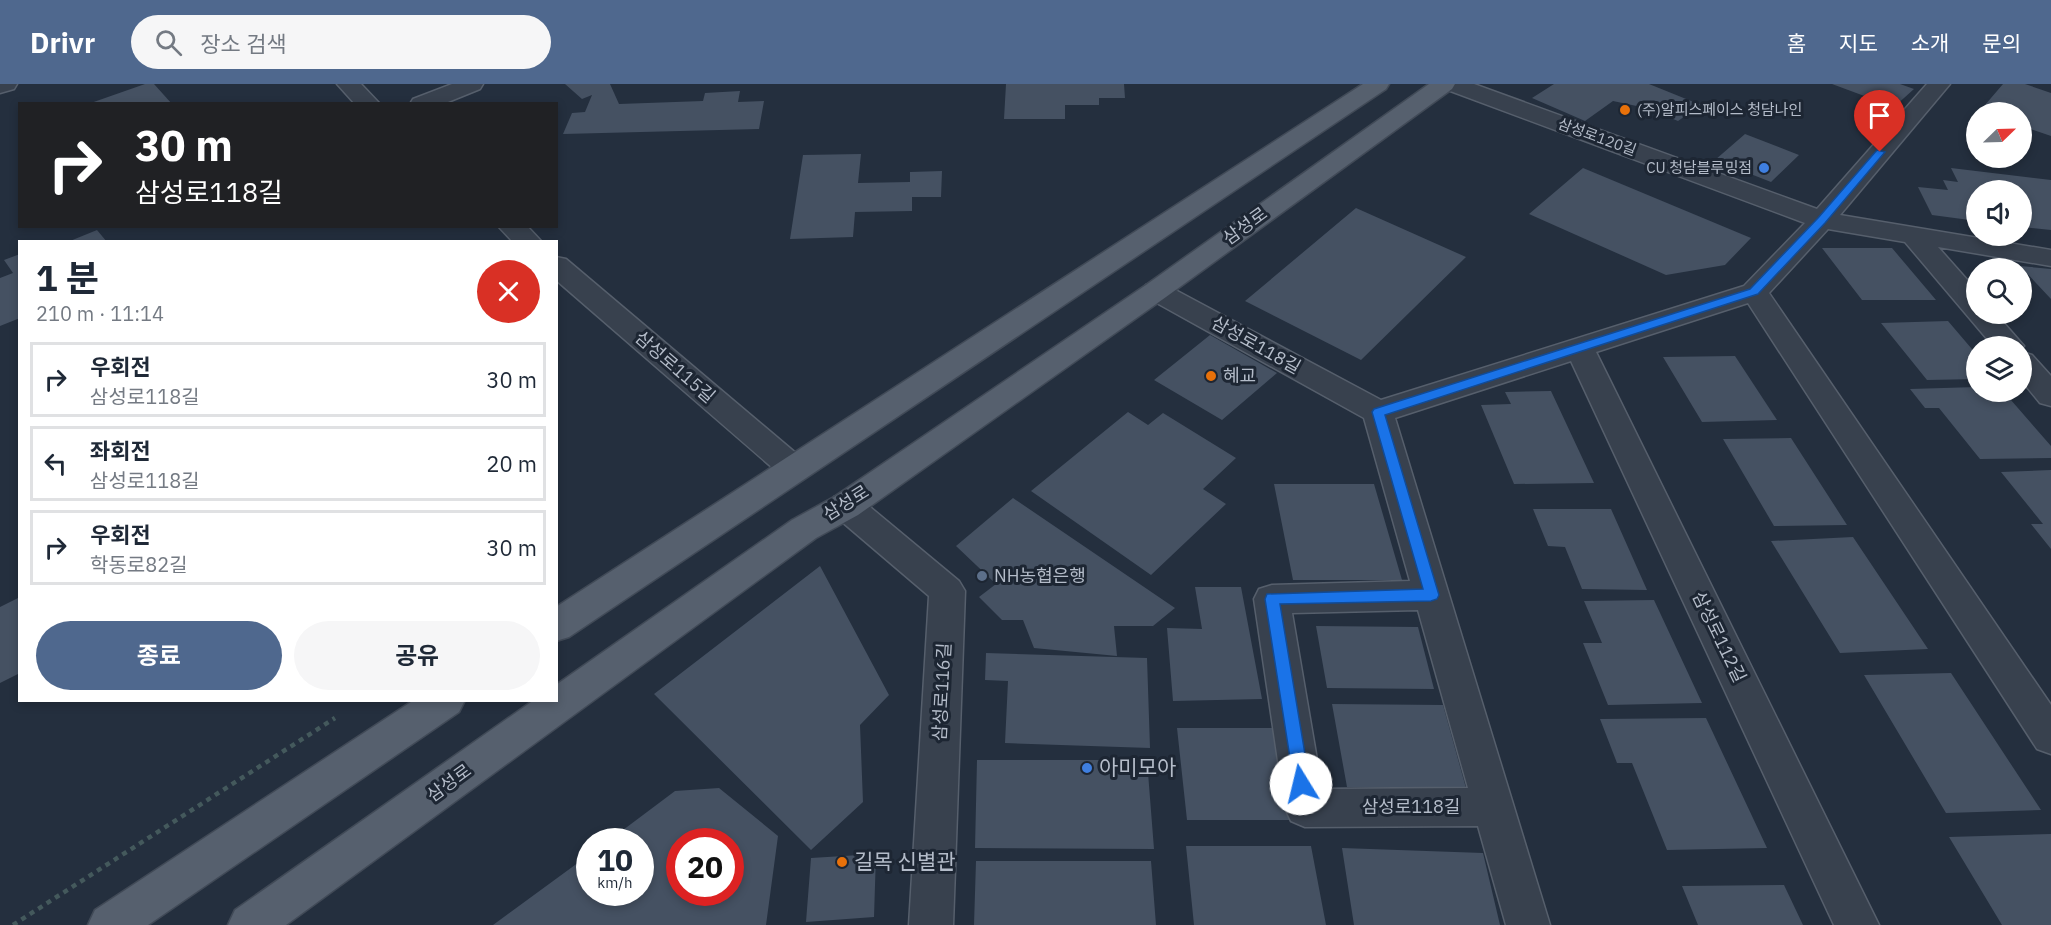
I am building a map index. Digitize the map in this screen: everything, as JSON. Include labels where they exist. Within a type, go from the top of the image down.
[{"type":"main road","points":[[558,625],[1377,84]]},
{"type":"main road","name":"삼성로","points":[[250,925],[804,529],[846,506],[1156,291],[1444,84]]},
{"type":"main road","points":[[110,925],[443,702]]},
{"type":"street","points":[[0,86],[6,84]]},
{"type":"street","points":[[348,84],[367,102]]},
{"type":"street","points":[[426,102],[472,84]]},
{"type":"street","name":"삼성로120길","points":[[1453,84],[1822,220],[2051,258]]},
{"type":"street","points":[[1528,925],[1378,412],[1754,292],[1822,220],[1939,84]]},
{"type":"street","points":[[513,228],[527,240]]},
{"type":"street","points":[[1915,237],[1966,296]]},
{"type":"street","name":"삼성로115길","points":[[558,267],[793,468]]},
{"type":"street","name":"삼성로118길","points":[[1156,291],[1378,412]]},
{"type":"street","points":[[1754,292],[2051,737]]},
{"type":"street","points":[[1990,324],[2000,336]]},
{"type":"street","name":"삼성로112길","points":[[1580,349],[1857,925]]},
{"type":"street","points":[[2032,374],[2051,396]]},
{"type":"street","name":"삼성로116길","points":[[846,506],[947,591],[931,925]]},
{"type":"street","name":"삼성로118길","points":[[1431,595],[1272,599],[1305,808],[1493,807]]},
{"type":"path","points":[[13,925],[342,713]]},
{"type":"building","points":[[145,84],[154,84],[170,102],[94,102]]},
{"type":"building","points":[[565,84],[610,84],[619,104],[703,101],[705,93],[740,91],[738,102],[764,101],[759,129],[563,134],[572,113],[585,112],[592,95],[582,99]]},
{"type":"building","points":[[1006,84],[1124,84],[1125,98],[1099,98],[1099,105],[1065,105],[1065,119],[1004,119]]},
{"type":"building","points":[[1554,84],[1649,84],[1701,105],[1678,121],[1646,108],[1613,101],[1585,121],[1532,98]]},
{"type":"building","points":[[1832,84],[1900,84],[1914,89],[1894,107]]},
{"type":"building","points":[[2003,84],[2025,84],[2051,93],[2051,136],[2032,129],[2032,102],[1988,102]]},
{"type":"building","points":[[1745,134],[1799,155],[1771,182],[1715,160]]},
{"type":"building","points":[[861,154],[858,183],[910,182],[910,172],[942,171],[941,197],[912,197],[912,211],[855,212],[853,237],[790,239],[803,155]]},
{"type":"building","points":[[1583,168],[1751,238],[1725,265],[1666,275],[1529,214]]},
{"type":"building","points":[[1951,168],[2051,180],[2051,230],[2032,228],[2032,180],[1966,180],[1966,220],[1932,215],[1918,187],[1948,190],[1943,180],[1958,182]]},
{"type":"building","points":[[1356,208],[1466,257],[1361,360],[1245,301]]},
{"type":"building","points":[[97,230],[105,240],[72,240]]},
{"type":"building","points":[[1822,248],[1892,248],[1936,300],[1862,300]]},
{"type":"building","points":[[18,255],[18,319],[0,326],[0,278],[13,273],[4,260]]},
{"type":"building","points":[[2032,267],[2051,269],[2051,299],[2032,279]]},
{"type":"building","points":[[1948,321],[1966,342],[1966,379],[1927,380],[1881,323]]},
{"type":"building","points":[[1210,335],[1277,373],[1222,420],[1154,380]]},
{"type":"building","points":[[1735,356],[1777,420],[1702,422],[1663,357]]},
{"type":"building","points":[[1966,387],[1966,402],[2013,402],[2051,446],[2051,458],[1980,459],[1939,408],[1925,408],[1910,389]]},
{"type":"building","points":[[1551,391],[1594,483],[1514,484],[1481,405],[1511,404],[1505,392]]},
{"type":"building","points":[[1128,412],[1148,425],[1163,413],[1236,458],[1203,489],[1226,504],[1151,575],[1031,491]]},
{"type":"building","points":[[1791,438],[1847,525],[1774,526],[1723,439]]},
{"type":"building","points":[[2051,470],[2051,549],[2031,524],[2043,524],[2001,472]]},
{"type":"building","points":[[1274,484],[1374,484],[1402,580],[1293,580]]},
{"type":"building","points":[[1013,498],[1175,608],[1153,626],[1114,626],[1117,656],[1034,648],[1023,620],[1002,620],[979,597],[996,584],[956,546]]},
{"type":"building","points":[[1533,509],[1611,509],[1647,590],[1582,589],[1565,547],[1548,546]]},
{"type":"building","points":[[1853,537],[1928,649],[1840,653],[1771,541]]},
{"type":"building","points":[[820,566],[889,695],[860,725],[863,802],[811,850],[654,694]]},
{"type":"building","points":[[1195,587],[1241,587],[1262,699],[1173,701],[1167,628],[1202,629]]},
{"type":"building","points":[[18,598],[18,674],[0,683],[0,607]]},
{"type":"building","points":[[1654,600],[1702,703],[1608,705],[1583,643],[1602,643],[1584,601]]},
{"type":"building","points":[[1316,626],[1418,627],[1434,689],[1327,688]]},
{"type":"building","points":[[986,653],[1147,658],[1150,748],[1005,743],[1008,681],[985,680]]},
{"type":"building","points":[[1951,673],[2041,810],[1946,813],[1864,675]]},
{"type":"building","points":[[1332,704],[1443,705],[1466,788],[1347,787]]},
{"type":"building","points":[[1706,718],[1767,848],[1667,850],[1632,763],[1617,763],[1600,719]]},
{"type":"building","points":[[1177,728],[1276,728],[1291,820],[1187,820]]},
{"type":"building","points":[[977,760],[1147,760],[1154,849],[975,848]]},
{"type":"building","points":[[719,788],[778,836],[766,925],[493,925],[576,864],[576,906],[654,906],[654,828],[626,828],[675,791]]},
{"type":"building","points":[[2051,834],[2051,925],[2002,925],[1949,837]]},
{"type":"building","points":[[1186,846],[1311,846],[1326,925],[1194,925]]},
{"type":"building","points":[[1342,848],[1483,853],[1500,925],[1354,925]]},
{"type":"building","points":[[876,854],[874,917],[806,922],[811,858]]},
{"type":"building","points":[[976,861],[1151,861],[1156,925],[974,925]]},
{"type":"building","points":[[1784,885],[1803,925],[1698,925],[1682,886]]},
{"type":"place","name":"(주)알피스페이스 청담나인","points":[[1625,110]]},
{"type":"place","name":"CU 청담블루밍점","points":[[1764,168]]},
{"type":"place","name":"혜교","points":[[1211,376]]},
{"type":"place","name":"NH농협은행","points":[[982,576]]},
{"type":"place","name":"아미모아","points":[[1087,768]]},
{"type":"place","name":"길목 신별관","points":[[842,862]]},
{"type":"route","points":[[1301,784],[1272,599],[1431,595],[1378,412],[1754,292],[1822,220],[1880,152]]}]
